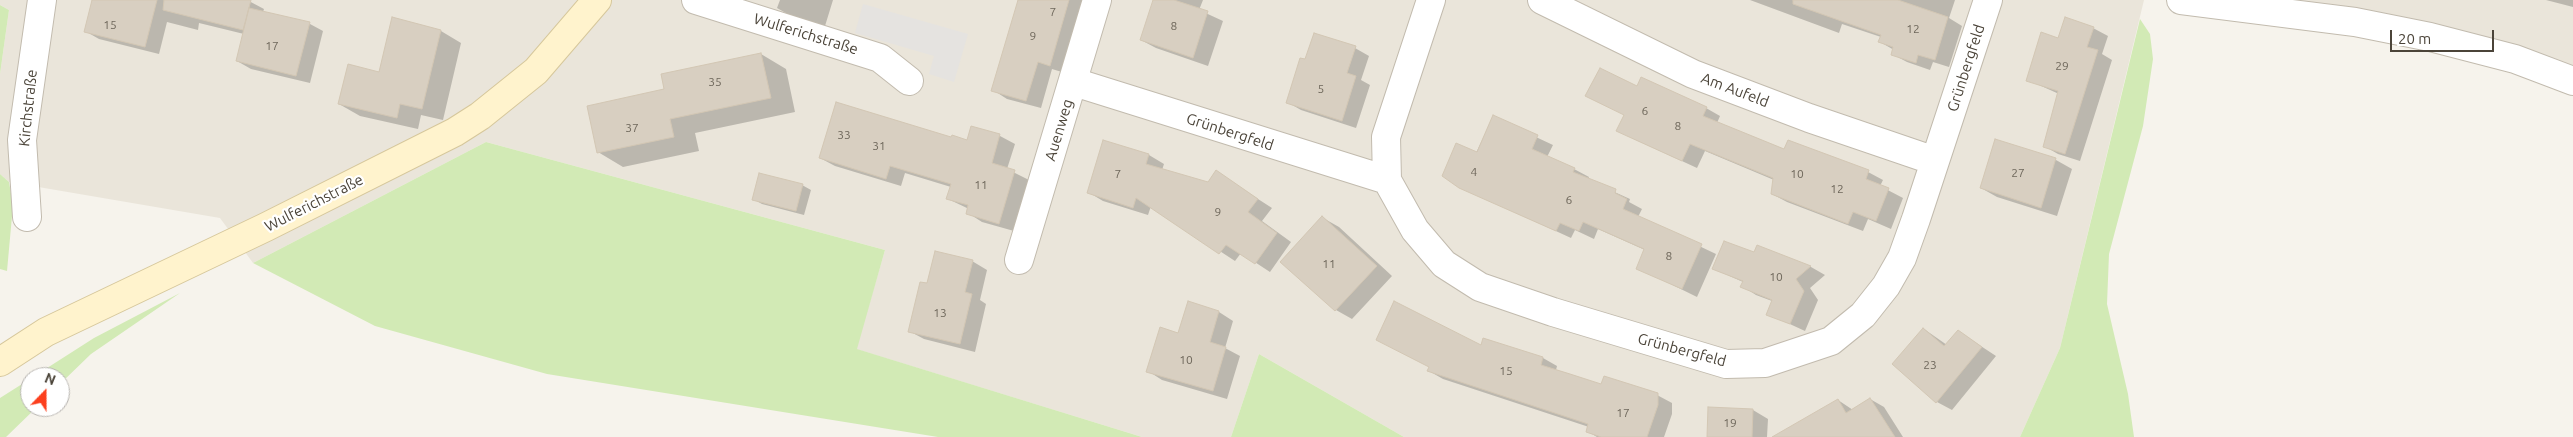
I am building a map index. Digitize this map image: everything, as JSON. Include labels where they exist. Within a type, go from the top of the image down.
[{"type":"main road","name":"Wulferichstraße","points":[[0,362],[46,332],[266,227],[455,132],[480,116],[536,70],[597,0]]},
{"type":"street","name":"Kirchstraße","points":[[27,217],[22,140],[42,0]]},
{"type":"street","name":"Wulferichstraße","points":[[696,0],[880,58],[909,81]]},
{"type":"street","name":"Auenweg","points":[[1019,260],[1098,0]]},
{"type":"street","name":"Grünbergfeld","points":[[1431,0],[1386,137],[1387,180],[1415,230],[1444,264],[1480,287],[1553,312],[1726,364],[1765,363],[1832,341],[1863,315],[1886,286],[1902,258],[1988,0]]},
{"type":"street","name":"Am Aufeld","points":[[1542,0],[1693,74],[1809,118],[1935,161]]},
{"type":"street","points":[[2181,0],[2355,22],[2430,37],[2515,59],[2573,81]]},
{"type":"street","name":"Grünbergfeld","points":[[1074,82],[1387,180]]},
{"type":"shaded area","points":[[0,0],[2144,0],[2060,348],[2020,437],[1404,437],[1259,354],[1231,437],[1142,437],[856,349],[885,250],[486,142],[253,263],[220,218],[9,182],[0,174],[0,74],[9,10],[0,5]]},
{"type":"shaded area","points":[[2181,0],[2573,0],[2573,81],[2515,59]]},
{"type":"shaded area","points":[[863,4],[968,34],[954,82],[929,74],[934,56],[855,33]]},
{"type":"green space","points":[[0,5],[9,10],[0,74]]},
{"type":"green space","points":[[2140,19],[2150,34],[2153,59],[2143,126],[2109,254],[2107,304],[2128,394],[2134,437],[2020,437],[2060,348]]},
{"type":"green space","points":[[486,142],[885,250],[857,349],[1142,437],[938,437],[547,374],[375,326],[253,263]]},
{"type":"green space","points":[[0,174],[9,182],[13,205],[7,271],[0,269]]},
{"type":"green space","points":[[180,293],[91,354],[70,374],[70,367],[49,367],[94,338]]},
{"type":"green space","points":[[1259,354],[1404,437],[1231,437]]},
{"type":"green space","points":[[20,385],[20,417],[27,417],[6,437],[0,437],[0,398]]},
{"type":"building","points":[[92,0],[157,0],[145,47],[84,32]]},
{"type":"building","points":[[164,0],[251,0],[243,30],[163,10]]},
{"type":"building","points":[[1018,0],[1069,0],[1050,66],[1038,62],[1026,101],[991,91]]},
{"type":"building","points":[[1153,0],[1174,0],[1208,11],[1193,58],[1140,40]]},
{"type":"building","points":[[1793,0],[1898,0],[1948,17],[1935,60],[1918,55],[1916,63],[1891,55],[1893,47],[1878,42],[1881,35],[1793,4]]},
{"type":"building","points":[[249,8],[310,22],[296,76],[236,61]]},
{"type":"building","points":[[392,17],[441,30],[422,109],[400,104],[397,118],[338,104],[348,64],[379,72]]},
{"type":"building","points":[[2065,17],[2094,27],[2087,47],[2098,50],[2065,154],[2043,147],[2058,91],[2026,81],[2041,32],[2058,38]]},
{"type":"building","points":[[1314,33],[1356,46],[1347,73],[1356,76],[1342,121],[1286,103],[1300,58],[1305,59]]},
{"type":"building","points":[[761,53],[771,98],[670,119],[674,137],[597,153],[587,106],[664,89],[661,74]]},
{"type":"building","points":[[1600,68],[1637,86],[1641,77],[1707,107],[1703,116],[1784,149],[1788,140],[1869,170],[1866,179],[1889,188],[1876,221],[1853,212],[1848,224],[1771,194],[1773,178],[1690,144],[1682,161],[1616,131],[1624,115],[1585,96]]},
{"type":"building","points":[[836,102],[951,137],[952,135],[967,140],[971,126],[1000,134],[992,163],[1015,170],[999,224],[966,214],[968,205],[946,199],[951,184],[890,166],[886,179],[819,158]]},
{"type":"building","points":[[1493,115],[1538,135],[1532,149],[1575,168],[1573,172],[1616,189],[1615,193],[1627,199],[1623,209],[1702,244],[1682,289],[1636,269],[1644,249],[1583,222],[1579,231],[1560,223],[1556,231],[1459,188],[1442,176],[1456,143],[1477,152]]},
{"type":"building","points":[[1995,139],[2056,158],[2041,208],[1980,188]]},
{"type":"building","points":[[1103,140],[1149,154],[1146,164],[1208,182],[1216,170],[1258,199],[1248,212],[1277,233],[1255,264],[1226,245],[1219,254],[1136,198],[1133,208],[1087,193]]},
{"type":"building","points":[[759,173],[803,184],[796,211],[752,200]]},
{"type":"building","points":[[1322,216],[1377,266],[1335,311],[1280,262]]},
{"type":"building","points":[[1724,241],[1754,252],[1757,245],[1811,266],[1796,279],[1804,291],[1790,324],[1766,315],[1772,300],[1740,287],[1743,281],[1712,269]]},
{"type":"building","points":[[935,251],[973,260],[965,292],[972,294],[960,344],[908,332],[920,282],[927,283]]},
{"type":"building","points":[[1188,301],[1219,311],[1210,342],[1226,347],[1213,391],[1146,372],[1160,327],[1178,333]]},
{"type":"building","points":[[1394,301],[1481,345],[1483,338],[1543,357],[1541,365],[1601,384],[1604,376],[1658,393],[1658,405],[1647,437],[1601,437],[1586,432],[1588,424],[1427,371],[1429,367],[1376,340]]},
{"type":"building","points":[[1923,328],[1944,346],[1958,330],[1982,347],[1936,403],[1892,364]]},
{"type":"building","points":[[1870,398],[1895,437],[1772,437],[1838,399],[1846,413]]},
{"type":"building","points":[[1708,407],[1753,409],[1752,437],[1707,437]]}]
